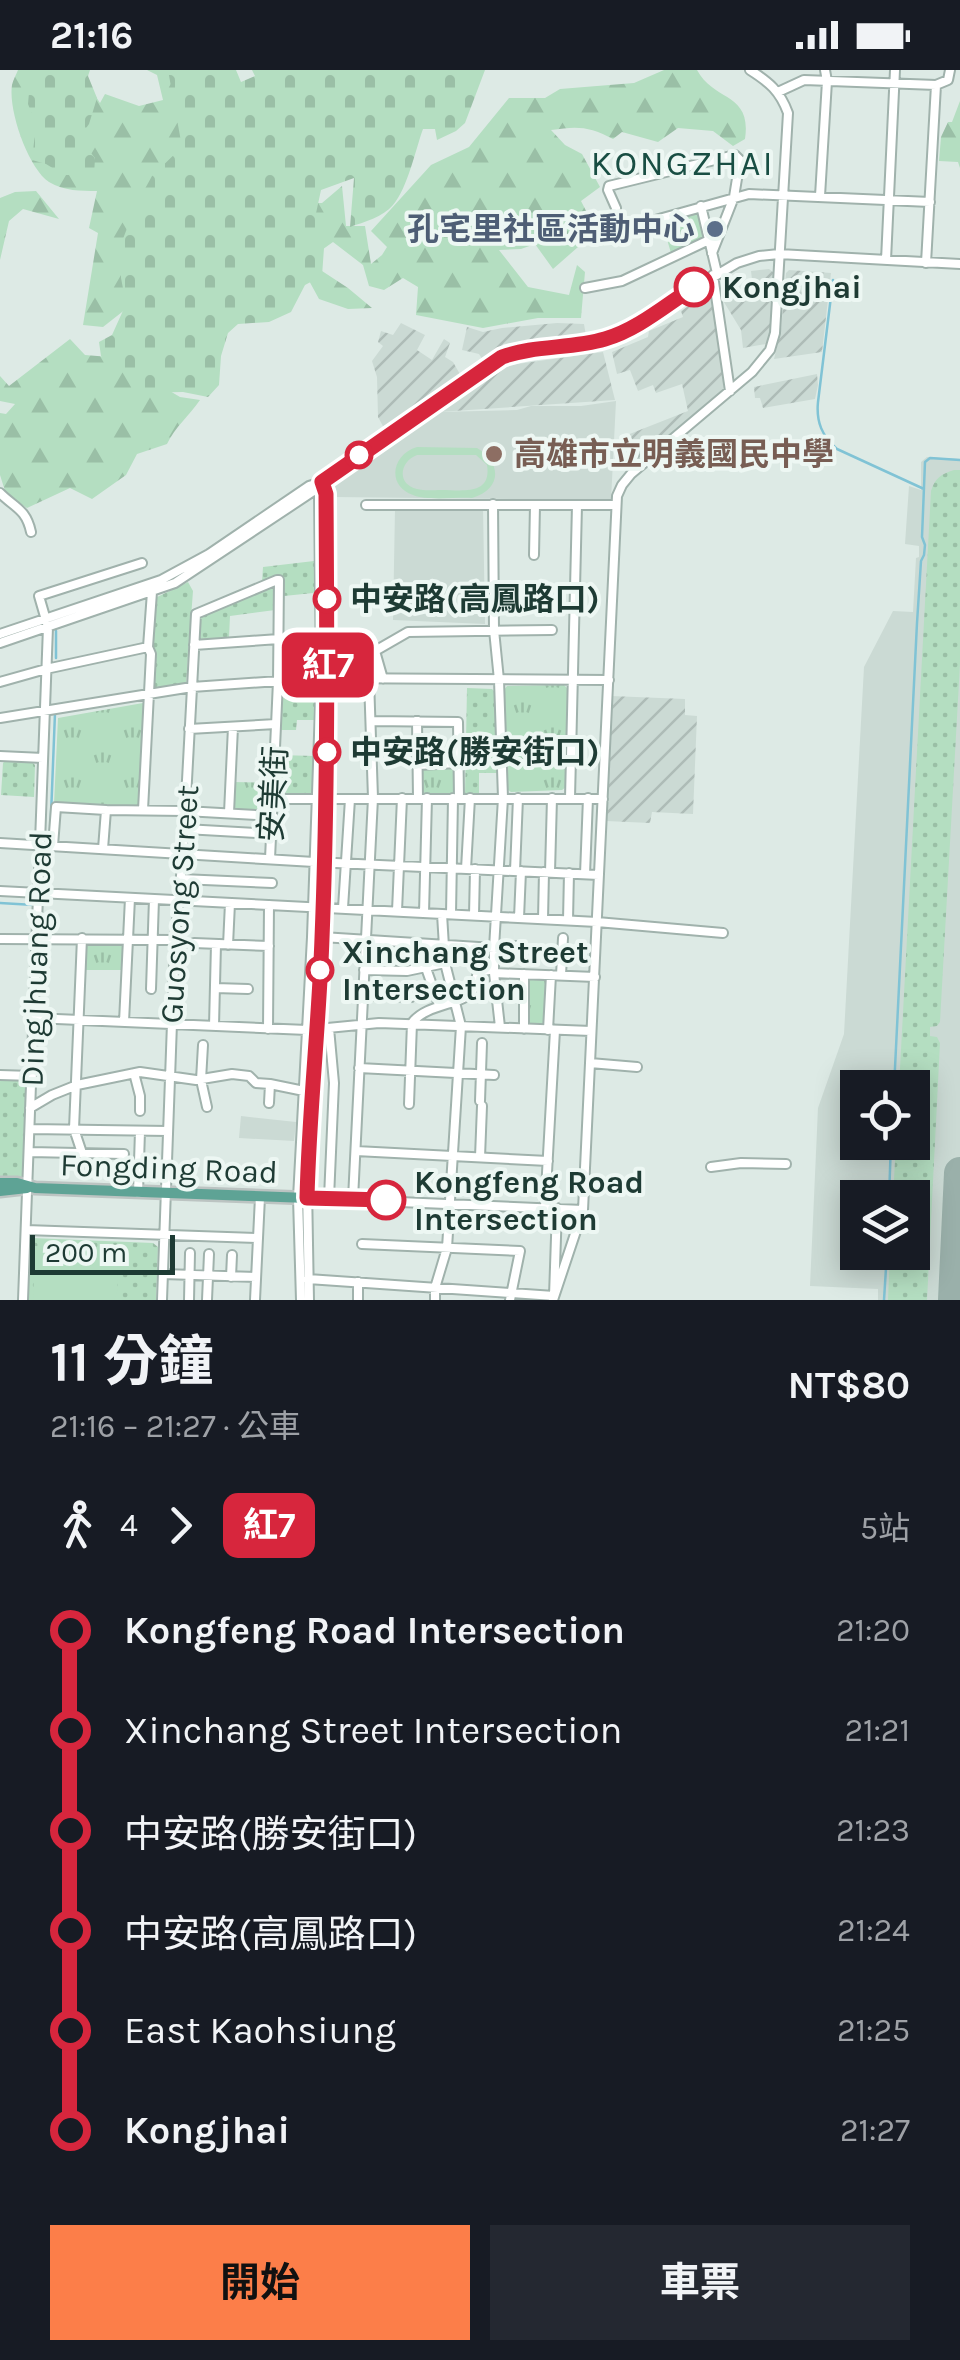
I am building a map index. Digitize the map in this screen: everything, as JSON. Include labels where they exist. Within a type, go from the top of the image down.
[{"type":"main road","name":"Fongding Road","points":[[0,1182],[28,1188]]},
{"type":"main road","name":"Fongding Road","points":[[0,1191],[28,1188],[302,1198]]},
{"type":"street","points":[[553,1298],[584,1210],[619,491],[631,474],[730,391],[762,360],[773,343],[788,113],[778,92],[750,70]]},
{"type":"street","points":[[820,196],[827,81],[832,75],[829,70]]},
{"type":"street","points":[[886,260],[894,70]]},
{"type":"street","points":[[778,92],[804,80],[936,85],[948,80],[950,70]]},
{"type":"street","points":[[926,262],[936,85]]},
{"type":"street","points":[[616,208],[609,186],[735,155],[740,160],[734,197],[712,254]]},
{"type":"street","points":[[630,227],[749,194],[930,202]]},
{"type":"street","points":[[701,206],[712,254],[730,391]]},
{"type":"street","points":[[585,288],[622,281],[709,240]]},
{"type":"street","points":[[0,634],[152,592],[312,492],[502,357],[616,335],[715,274],[749,258],[779,254],[960,264]]},
{"type":"street","points":[[309,1300],[302,1198],[322,799],[322,482]]},
{"type":"street","points":[[0,493],[23,512],[31,532]]},
{"type":"street","points":[[493,504],[494,630],[503,798],[494,948],[500,1027]]},
{"type":"street","points":[[534,555],[535,504]]},
{"type":"street","points":[[366,505],[616,505]]},
{"type":"street","points":[[570,798],[577,505]]},
{"type":"street","points":[[47,623],[39,596],[142,563]]},
{"type":"street","points":[[0,643],[173,579]]},
{"type":"street","name":"安美街","points":[[196,614],[279,580],[270,859]]},
{"type":"street","points":[[144,810],[152,592]]},
{"type":"street","name":"Guosyong Street","points":[[162,1300],[175,940],[196,614]]},
{"type":"street","name":"Dingjhuang Road","points":[[23,1300],[43,758],[53,708],[46,669],[47,623]]},
{"type":"street","points":[[383,679],[375,651],[408,632],[552,630]]},
{"type":"street","points":[[194,645],[279,639]]},
{"type":"street","points":[[0,682],[148,647]]},
{"type":"street","points":[[0,718],[192,687],[325,678],[609,680]]},
{"type":"street","points":[[354,1199],[373,798],[368,679]]},
{"type":"street","points":[[371,721],[458,722],[452,868],[444,944],[461,1026],[447,1248],[435,1300]]},
{"type":"street","points":[[417,722],[423,798],[424,913]]},
{"type":"street","points":[[189,729],[276,724]]},
{"type":"street","points":[[229,813],[233,727]]},
{"type":"street","points":[[0,756],[43,758]]},
{"type":"street","points":[[418,764],[458,763]]},
{"type":"street","points":[[343,908],[350,798]]},
{"type":"street","points":[[397,911],[402,798]]},
{"type":"street","points":[[470,798],[474,915]]},
{"type":"street","points":[[518,798],[520,918]]},
{"type":"street","points":[[543,919],[552,798]]},
{"type":"street","points":[[585,874],[588,798]]},
{"type":"street","points":[[274,799],[604,799]]},
{"type":"street","points":[[53,846],[56,807],[273,816]]},
{"type":"street","points":[[103,849],[106,810]]},
{"type":"street","points":[[184,829],[272,834]]},
{"type":"street","points":[[0,843],[599,874]]},
{"type":"street","points":[[568,920],[569,873]]},
{"type":"street","points":[[181,879],[272,882]]},
{"type":"street","points":[[0,891],[568,920],[722,933]]},
{"type":"street","points":[[124,1022],[130,898]]},
{"type":"street","points":[[150,989],[154,899]]},
{"type":"street","points":[[228,944],[230,903]]},
{"type":"street","points":[[268,1029],[269,905]]},
{"type":"street","points":[[317,937],[494,948],[517,946]]},
{"type":"street","points":[[0,938],[175,940]]},
{"type":"street","points":[[82,938],[74,1129],[82,1153]]},
{"type":"street","points":[[562,975],[563,938]]},
{"type":"street","points":[[194,943],[269,946]]},
{"type":"street","points":[[214,1026],[216,944]]},
{"type":"street","points":[[364,970],[407,971],[445,963]]},
{"type":"street","points":[[426,968],[440,1005]]},
{"type":"street","points":[[409,1104],[412,1024],[417,1016],[472,992],[478,972],[595,977]]},
{"type":"street","points":[[524,974],[524,1028]]},
{"type":"street","points":[[546,1208],[550,974]]},
{"type":"street","points":[[215,988],[248,989]]},
{"type":"street","points":[[363,995],[412,997]]},
{"type":"street","points":[[34,1018],[268,1029],[412,1024],[591,1031]]},
{"type":"street","points":[[328,1198],[334,1082],[329,1028]]},
{"type":"street","points":[[301,1300],[304,1091],[312,1030]]},
{"type":"street","points":[[480,1157],[482,1042]]},
{"type":"street","points":[[203,1045],[201,1080],[207,1106]]},
{"type":"street","points":[[590,1063],[637,1067]]},
{"type":"street","points":[[360,1068],[494,1075]]},
{"type":"street","points":[[30,1108],[77,1085],[144,1072],[201,1080],[232,1074],[250,1076],[256,1083],[304,1091]]},
{"type":"street","points":[[134,1073],[140,1111]]},
{"type":"street","points":[[0,1075],[32,1076]]},
{"type":"street","points":[[269,1103],[270,1084]]},
{"type":"street","points":[[30,1129],[168,1131]]},
{"type":"street","points":[[138,1193],[140,1131]]},
{"type":"street","points":[[356,1151],[548,1161]]},
{"type":"street","points":[[30,1152],[124,1154]]},
{"type":"street","points":[[712,1168],[741,1162],[786,1164]]},
{"type":"street","points":[[255,1300],[260,1197]]},
{"type":"street","points":[[302,1198],[584,1210]]},
{"type":"street","points":[[553,1298],[556,1208]]},
{"type":"street","points":[[26,1230],[258,1238]]},
{"type":"street","points":[[362,1244],[520,1251],[510,1296]]},
{"type":"street","points":[[189,1300],[190,1254]]},
{"type":"street","points":[[207,1300],[209,1254]]},
{"type":"street","points":[[231,1276],[232,1255]]},
{"type":"street","points":[[163,1274],[256,1278]]},
{"type":"street","points":[[308,1279],[435,1288],[473,1295],[553,1298]]},
{"type":"street","points":[[358,1282],[358,1300]]},
{"type":"street","points":[[398,1285],[398,1300]]},
{"type":"shaded area","points":[[769,269],[774,278],[770,334],[766,344],[743,348],[741,330],[719,294],[753,288],[751,271]]},
{"type":"shaded area","points":[[786,273],[831,273],[822,352],[774,359]]},
{"type":"shaded area","points":[[706,294],[711,295],[724,388],[638,463],[622,437],[688,411],[682,384],[656,393],[653,385],[638,391],[630,370],[617,374],[612,352],[683,317],[681,311]]},
{"type":"shaded area","points":[[401,323],[425,335],[417,350],[432,360],[444,339],[450,343],[445,357],[461,376],[384,428],[378,417],[377,377],[372,361],[383,346],[378,342],[381,331],[393,335]]},
{"type":"shaded area","points":[[557,323],[584,324],[586,336],[503,344],[505,352],[484,362],[479,354],[462,350],[467,327],[483,332]]},
{"type":"shaded area","points":[[603,352],[615,400],[439,412],[510,365]]},
{"type":"shaded area","points":[[817,374],[815,399],[763,408],[760,398],[755,398],[754,387]]},
{"type":"shaded area","name":"高雄市立明義國民中學","points":[[616,401],[611,500],[334,497],[332,491],[349,470],[439,412]]},
{"type":"shaded area","points":[[927,457],[960,459],[960,1300],[878,1300],[878,1289],[810,1286],[818,1108],[844,1034],[864,667],[893,611],[913,612],[919,546],[905,544],[909,486],[921,490],[921,462]]},
{"type":"shaded area","points":[[483,507],[485,624],[393,620],[395,509]]},
{"type":"shaded area","points":[[611,696],[685,699],[685,715],[697,716],[693,814],[652,812],[650,823],[606,821]]},
{"type":"shaded area","points":[[241,1116],[296,1122],[294,1141],[239,1138]]},
{"type":"green space","points":[[18,70],[79,70],[100,103],[105,94],[139,106],[163,100],[157,75],[147,70],[181,70],[192,148],[131,305],[103,327],[83,325],[98,233],[89,228],[97,191],[55,185],[41,175],[21,138],[13,109],[12,85]]},
{"type":"green space","points":[[35,70],[90,70],[88,76],[97,98],[89,124],[79,138],[95,158],[94,175],[64,175],[32,160],[36,125],[28,104]]},
{"type":"green space","points":[[168,70],[236,70],[241,82],[255,76],[252,70],[485,70],[465,123],[437,140],[435,129],[423,129],[403,189],[384,213],[350,227],[354,178],[321,190],[315,218],[324,248],[322,276],[305,285],[291,312],[269,322],[238,324],[228,333],[219,385],[208,397],[183,392],[140,393],[132,379],[101,356],[99,342],[112,335],[126,304],[121,244],[136,205],[152,176],[182,147]]},
{"type":"green space","points":[[664,70],[697,70],[743,113],[745,139],[733,146],[713,131],[678,128],[658,142],[622,132],[613,139],[583,128],[551,130],[565,145],[582,154],[600,187],[581,201],[604,246],[586,240],[553,269],[535,244],[499,250],[528,287],[569,295],[577,265],[585,272],[581,318],[538,318],[483,328],[416,315],[418,287],[403,278],[384,290],[369,286],[363,265],[333,242],[319,252],[319,269],[372,308],[348,309],[319,299],[301,266],[313,203],[322,203],[342,186],[346,226],[365,226],[371,264],[387,247],[371,231],[431,165],[469,147],[509,98],[545,98],[560,89],[634,83]]},
{"type":"green space","points":[[960,101],[960,168],[958,162],[939,161],[941,137]]},
{"type":"green space","points":[[36,191],[59,219],[23,209],[9,221],[0,260],[0,198],[15,192]]},
{"type":"green space","points":[[697,208],[704,239],[671,253],[661,219]]},
{"type":"green space","points":[[70,339],[85,355],[122,358],[180,397],[200,400],[167,444],[137,454],[126,475],[92,499],[70,488],[27,508],[6,494],[0,475],[0,413],[6,414],[15,404],[0,401],[0,376],[9,386]]},
{"type":"green space","points":[[417,447],[477,448],[491,461],[493,482],[472,498],[413,495],[404,491],[396,478],[398,463]],"holes":[[[417,455],[476,455],[487,465],[487,475],[485,482],[474,489],[420,490],[403,478],[407,462]]]},
{"type":"green space","points":[[960,470],[960,664],[940,1022],[930,1027],[930,1036],[937,1037],[940,1043],[930,1241],[930,1180],[894,1180],[895,1160],[930,1160],[930,1070],[900,1070],[931,491],[945,473]]},
{"type":"green space","points":[[314,561],[313,593],[284,596],[276,577],[262,582],[263,567]]},
{"type":"green space","points":[[188,582],[193,591],[186,684],[152,690],[153,599]]},
{"type":"green space","points":[[276,585],[275,610],[230,616],[229,638],[201,642],[199,617]]},
{"type":"green space","points":[[564,685],[568,689],[566,787],[511,792],[507,789],[503,691],[507,686]]},
{"type":"green space","points":[[467,688],[495,692],[498,773],[479,773],[479,795],[465,794]]},
{"type":"green space","points":[[280,698],[316,699],[316,720],[297,720],[296,730],[280,730]]},
{"type":"green space","points":[[146,705],[140,803],[136,807],[54,804],[58,718]]},
{"type":"green space","points":[[278,755],[315,756],[314,797],[277,797]]},
{"type":"green space","points":[[5,761],[35,765],[34,797],[1,795]]},
{"type":"green space","points":[[455,766],[456,793],[420,792],[420,768]]},
{"type":"green space","points":[[233,782],[271,783],[269,813],[233,810]]},
{"type":"green space","points":[[87,942],[122,944],[125,970],[86,970]]},
{"type":"green space","points":[[525,979],[547,980],[546,1028],[524,1027]]},
{"type":"green space","points":[[0,1076],[26,1079],[21,1180],[0,1179]]},
{"type":"green space","points":[[32,1238],[153,1243],[158,1247],[156,1300],[26,1300]]},
{"type":"green space","points":[[35,1246],[118,1249],[114,1300],[33,1300]]},
{"type":"green space","points":[[889,1270],[929,1270],[927,1300],[888,1300]]},
{"type":"waterway","points":[[833,280],[818,402],[821,428],[837,449],[924,489]]},
{"type":"waterway","points":[[895,1070],[917,623],[925,545],[925,462],[930,458],[960,460]]},
{"type":"waterway","points":[[56,631],[56,658]]},
{"type":"waterway","points":[[50,841],[55,713]]},
{"type":"waterway","points":[[49,856],[50,888]]},
{"type":"waterway","points":[[0,903],[34,905]]},
{"type":"waterway","points":[[890,1160],[890,1180]]},
{"type":"waterway","points":[[884,1300],[886,1270]]},
{"type":"runway","points":[[954,1300],[960,1173]]},
{"type":"bus line","name":"紅7","points":[[386,1200],[307,1198],[326,798],[328,642],[326,494],[322,482],[502,357],[605,339],[628,330],[694,287]]},
{"type":"place","name":"孔宅里社區活動中心","points":[[715,229]]},
{"type":"place","name":"Kongjhai","points":[[694,287]]},
{"type":"place","name":"高雄市立明義國民中學","points":[[494,454]]},
{"type":"place","name":"中安路(高鳳路口)","points":[[327,599]]},
{"type":"place","name":"中安路(勝安街口)","points":[[327,752]]},
{"type":"place","name":"Xinchang Street Intersection","points":[[320,970]]},
{"type":"place","name":"Kongfeng Road Intersection","points":[[386,1200]]},
{"type":"district","name":"KONGZHAI","points":[[683,163]]}]
